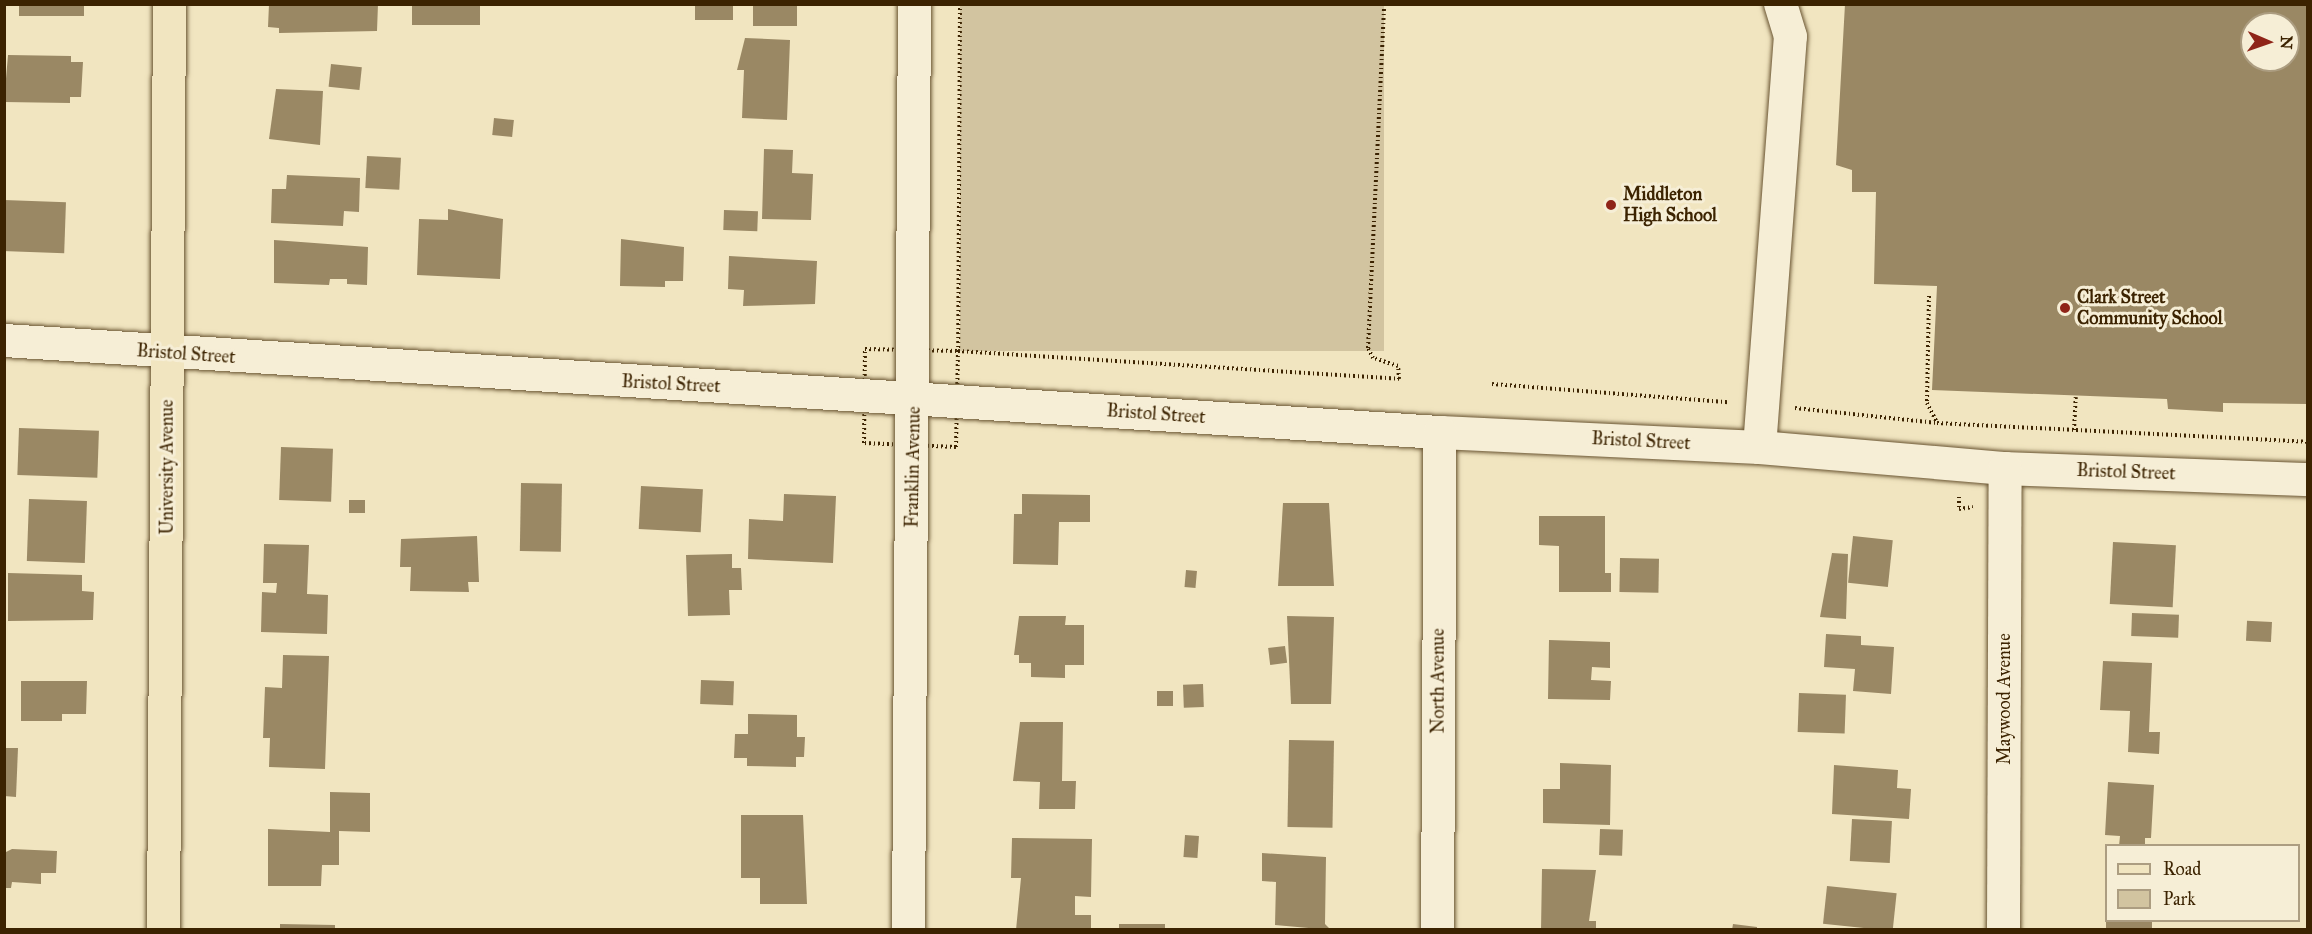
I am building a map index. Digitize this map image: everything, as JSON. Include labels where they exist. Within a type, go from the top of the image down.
[{"type":"main road","name":"University Avenue","points":[[164,930],[169,4]]},
{"type":"street","name":"Franklin Avenue","points":[[908,930],[914,398],[914,4]]},
{"type":"street","points":[[1759,447],[1790,36],[1780,4]]},
{"type":"street","name":"Bristol Street","points":[[4,340],[168,353],[1440,432],[1759,447],[2005,468],[2307,479]]},
{"type":"street","name":"North Avenue","points":[[1437,930],[1440,432]]},
{"type":"street","name":"Maywood Avenue","points":[[2003,930],[2005,468]]},
{"type":"path","points":[[960,4],[958,351],[1399,379],[1398,366],[1373,358],[1368,348],[1384,4]]},
{"type":"path","points":[[1929,296],[1927,403],[1937,423]]},
{"type":"path","points":[[1492,384],[1763,404],[1937,423],[2307,442]]},
{"type":"path","points":[[2074,430],[2076,397]]},
{"type":"green space","points":[[960,5],[1384,5],[1384,351],[960,351]]},
{"type":"building","points":[[19,4],[84,4],[84,16],[19,16]]},
{"type":"building","points":[[269,4],[378,4],[377,31],[279,33],[279,28],[268,27]]},
{"type":"building","points":[[412,4],[480,4],[480,25],[412,25]]},
{"type":"building","points":[[695,4],[733,4],[733,20],[695,20]]},
{"type":"building","points":[[753,4],[797,4],[797,26],[753,26]]},
{"type":"building","points":[[1845,4],[2308,4],[2308,404],[2223,403],[2223,412],[2168,409],[2167,399],[1932,390],[1937,286],[1874,284],[1876,192],[1852,192],[1852,170],[1836,165]]},
{"type":"building","points":[[745,38],[790,40],[787,120],[742,118],[744,70],[737,70]]},
{"type":"building","points":[[8,55],[71,56],[71,62],[83,62],[81,97],[70,97],[70,103],[4,102]]},
{"type":"building","points":[[331,64],[362,67],[359,90],[329,87]]},
{"type":"building","points":[[276,89],[323,91],[320,145],[269,139]]},
{"type":"building","points":[[494,118],[514,120],[512,137],[492,135]]},
{"type":"building","points":[[764,149],[793,150],[792,173],[813,174],[811,220],[762,219]]},
{"type":"building","points":[[367,156],[401,158],[399,190],[365,188]]},
{"type":"building","points":[[287,175],[360,178],[359,212],[344,211],[343,226],[271,223],[272,189],[286,189]]},
{"type":"building","points":[[4,200],[66,202],[64,253],[4,251]]},
{"type":"building","points":[[448,209],[503,219],[500,279],[417,275],[419,219],[448,220]]},
{"type":"building","points":[[724,210],[758,211],[757,231],[723,230]]},
{"type":"building","points":[[621,239],[684,247],[683,281],[665,281],[665,287],[620,286]]},
{"type":"building","points":[[274,240],[368,247],[367,285],[347,284],[347,279],[330,279],[329,285],[274,283]]},
{"type":"building","points":[[729,256],[817,261],[815,304],[743,306],[744,290],[728,289]]},
{"type":"building","points":[[19,428],[99,431],[97,478],[17,475]]},
{"type":"building","points":[[281,447],[333,449],[331,502],[279,500]]},
{"type":"building","points":[[521,483],[562,484],[561,552],[520,551]]},
{"type":"building","points":[[641,486],[703,489],[701,532],[639,529]]},
{"type":"building","points":[[784,494],[836,496],[833,563],[748,559],[749,519],[783,521]]},
{"type":"building","points":[[1022,494],[1090,495],[1090,522],[1059,522],[1058,565],[1013,564],[1014,514],[1022,514]]},
{"type":"building","points":[[29,499],[87,501],[85,563],[27,561]]},
{"type":"building","points":[[349,500],[365,500],[365,513],[349,513]]},
{"type":"building","points":[[1283,503],[1329,503],[1334,586],[1278,586]]},
{"type":"building","points":[[1539,516],[1605,516],[1605,573],[1611,573],[1611,592],[1559,592],[1559,546],[1539,545]]},
{"type":"building","points":[[477,536],[479,582],[468,582],[469,592],[410,591],[411,567],[400,567],[401,539]]},
{"type":"building","points":[[1853,536],[1893,540],[1888,587],[1848,583]]},
{"type":"building","points":[[2113,542],[2176,545],[2173,607],[2110,604]]},
{"type":"building","points":[[264,544],[309,545],[307,594],[328,595],[327,634],[261,632],[262,592],[276,593],[277,583],[263,583]]},
{"type":"building","points":[[1832,553],[1848,554],[1846,619],[1820,617]]},
{"type":"building","points":[[732,554],[732,568],[741,568],[742,590],[729,590],[730,615],[688,616],[686,555]]},
{"type":"building","points":[[1620,558],[1659,559],[1658,593],[1619,592]]},
{"type":"building","points":[[1186,570],[1197,571],[1195,588],[1185,587]]},
{"type":"building","points":[[8,573],[82,575],[82,591],[94,592],[93,620],[8,621]]},
{"type":"building","points":[[2132,613],[2179,615],[2178,638],[2131,636]]},
{"type":"building","points":[[1019,616],[1066,616],[1065,625],[1084,625],[1084,665],[1065,665],[1065,678],[1031,677],[1031,663],[1019,663],[1019,655],[1014,655]]},
{"type":"building","points":[[1287,616],[1334,617],[1331,704],[1291,704]]},
{"type":"building","points":[[2247,621],[2272,622],[2271,642],[2246,641]]},
{"type":"building","points":[[1826,634],[1861,636],[1861,645],[1894,647],[1891,694],[1853,691],[1855,669],[1824,667]]},
{"type":"building","points":[[1549,640],[1610,642],[1610,668],[1592,667],[1591,680],[1611,681],[1610,700],[1548,699]]},
{"type":"building","points":[[1285,646],[1287,663],[1270,665],[1268,648]]},
{"type":"building","points":[[283,655],[329,656],[325,769],[269,767],[270,738],[263,738],[265,687],[282,688]]},
{"type":"building","points":[[2103,661],[2152,663],[2149,732],[2160,732],[2159,754],[2128,752],[2130,711],[2100,710]]},
{"type":"building","points":[[701,680],[734,681],[733,705],[700,704]]},
{"type":"building","points":[[21,681],[87,681],[86,714],[62,714],[62,721],[21,721]]},
{"type":"building","points":[[1203,684],[1204,707],[1184,708],[1183,685]]},
{"type":"building","points":[[1157,691],[1173,691],[1173,706],[1157,706]]},
{"type":"building","points":[[1799,693],[1846,695],[1845,734],[1798,732]]},
{"type":"building","points":[[748,714],[797,715],[797,737],[805,737],[804,757],[796,757],[796,767],[747,766],[747,758],[734,758],[735,734],[748,734]]},
{"type":"building","points":[[1020,722],[1063,722],[1062,781],[1076,781],[1075,809],[1039,809],[1040,782],[1013,781]]},
{"type":"building","points":[[1289,740],[1334,741],[1332,828],[1287,827]]},
{"type":"building","points":[[4,748],[18,748],[16,797],[4,796]]},
{"type":"building","points":[[1560,763],[1611,765],[1610,825],[1543,823],[1543,789],[1560,789]]},
{"type":"building","points":[[1834,765],[1898,770],[1897,788],[1911,789],[1909,819],[1832,814]]},
{"type":"building","points":[[2108,782],[2154,785],[2151,838],[2145,838],[2145,844],[2119,844],[2120,836],[2105,835]]},
{"type":"building","points":[[330,792],[370,793],[370,832],[339,831],[339,865],[322,865],[321,886],[268,886],[268,829],[330,832]]},
{"type":"building","points":[[741,815],[803,815],[807,904],[760,904],[760,878],[741,878]]},
{"type":"building","points":[[1852,819],[1892,821],[1890,863],[1850,861]]},
{"type":"building","points":[[1600,829],[1623,830],[1622,856],[1599,855]]},
{"type":"building","points":[[1185,835],[1199,836],[1197,858],[1183,857]]},
{"type":"building","points":[[1012,838],[1092,839],[1091,897],[1075,896],[1075,915],[1091,915],[1091,930],[1016,930],[1021,878],[1011,878]]},
{"type":"building","points":[[12,849],[57,851],[56,873],[41,873],[41,884],[12,882],[11,888],[4,888],[4,853]]},
{"type":"building","points":[[1262,853],[1326,857],[1325,924],[1331,930],[1275,925],[1276,882],[1262,881]]},
{"type":"building","points":[[1542,869],[1596,870],[1589,921],[1596,921],[1596,930],[1541,930]]},
{"type":"building","points":[[1827,886],[1897,893],[1893,930],[1823,924]]},
{"type":"building","points":[[2106,922],[2152,922],[2152,930],[2106,930]]},
{"type":"building","points":[[280,924],[335,925],[335,930],[280,930]]},
{"type":"building","points":[[1119,924],[1165,924],[1165,930],[1119,930]]},
{"type":"building","points":[[1733,924],[1757,927],[1757,930],[1732,930]]},
{"type":"place","name":"Middleton High School","points":[[1611,205]]},
{"type":"place","name":"Clark Street Community School","points":[[2065,308]]}]
